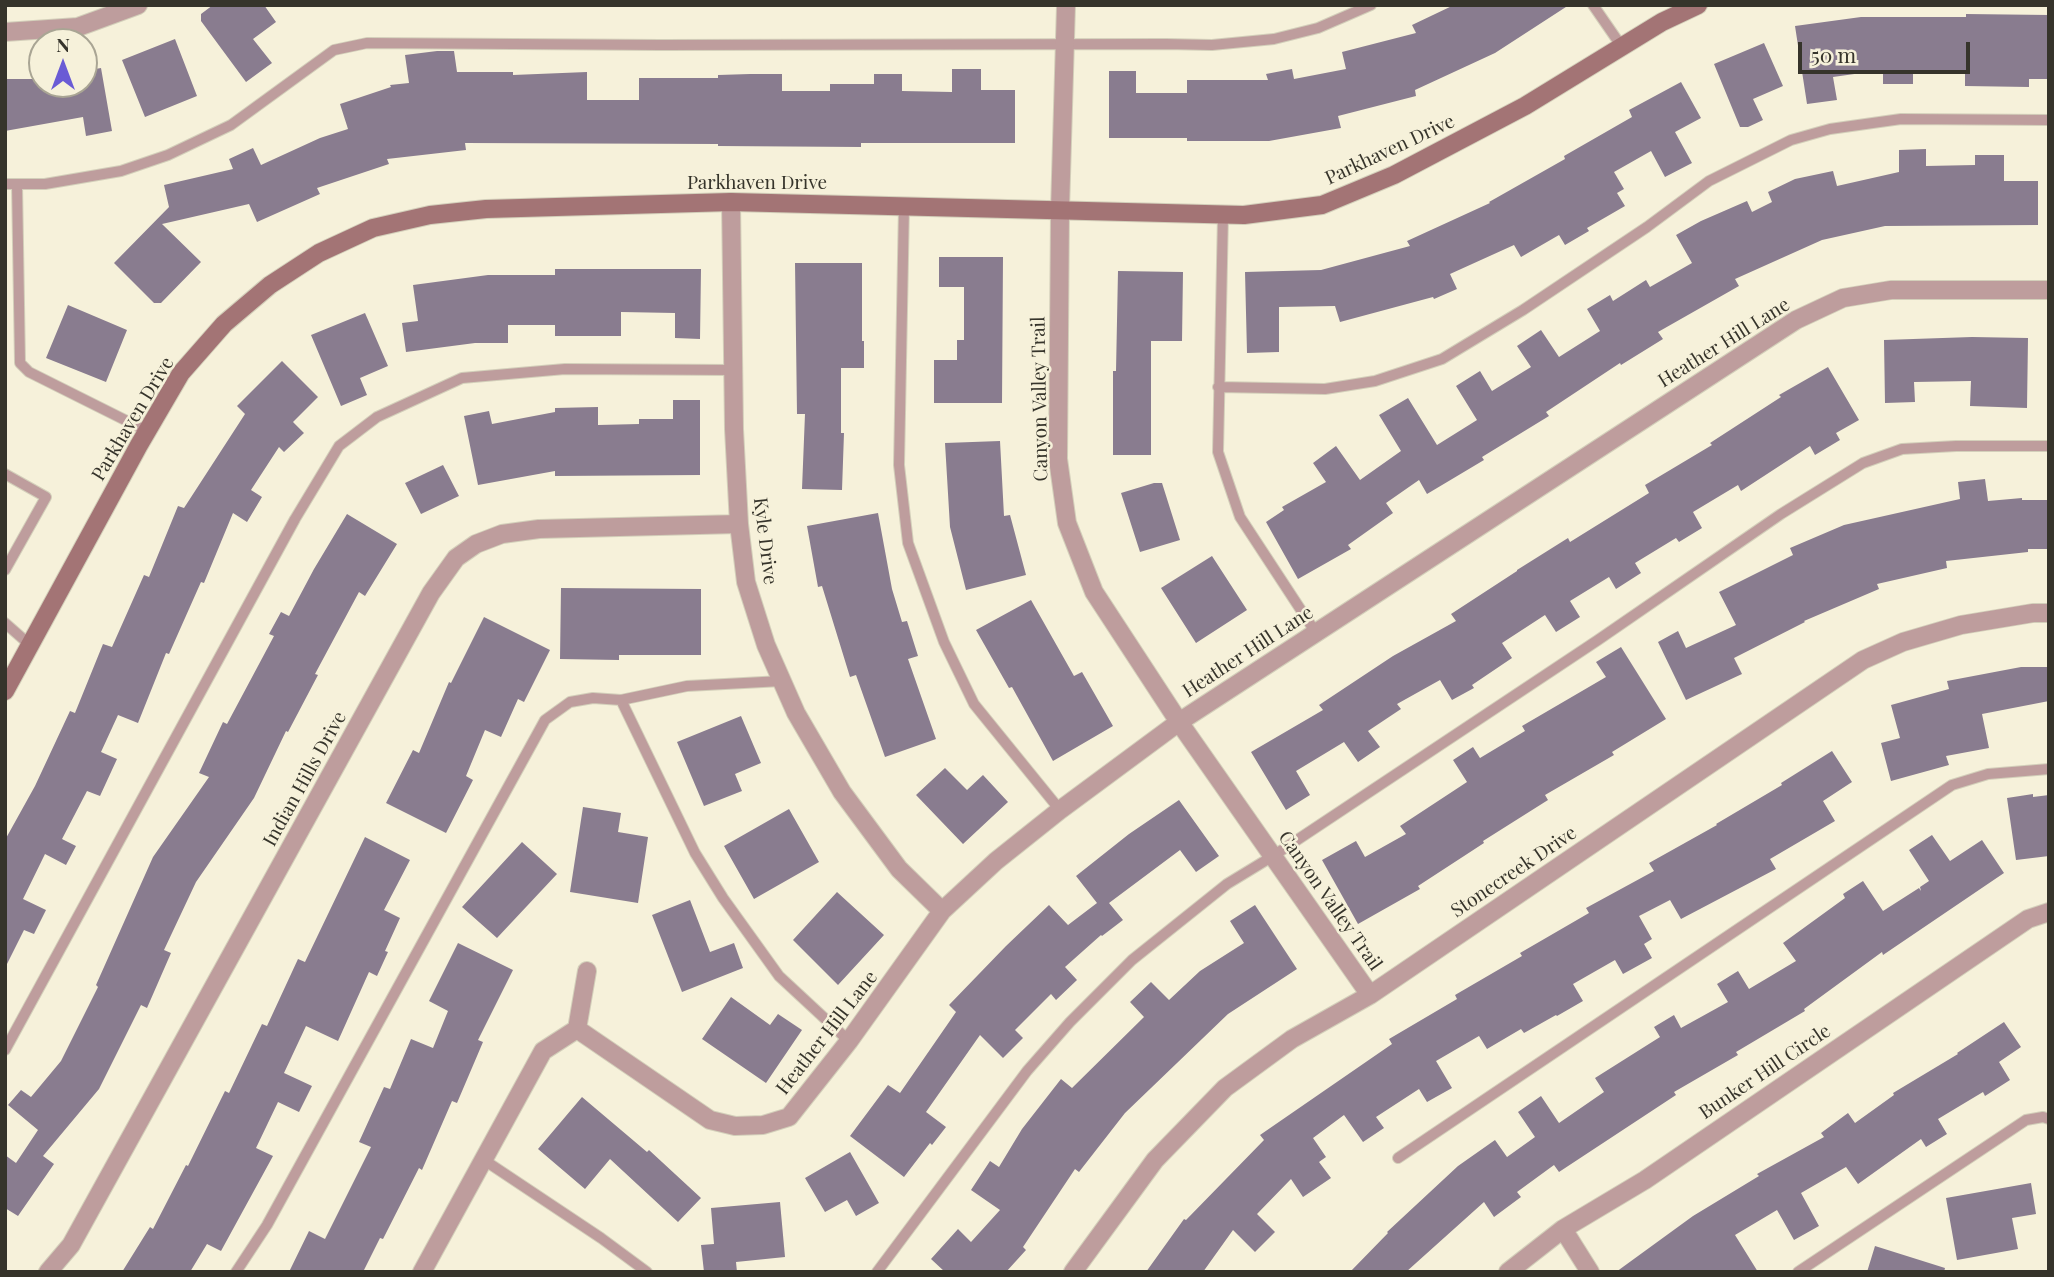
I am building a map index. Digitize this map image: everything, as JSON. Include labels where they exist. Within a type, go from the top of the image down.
[{"type":"street","points":[[5,32],[78,27],[114,10],[138,5]]},
{"type":"street","name":"Canyon Valley Trail","points":[[1066,5],[1060,210],[1058,459],[1067,523],[1094,592],[1179,722],[1370,995]]},
{"type":"street","name":"Parkhaven Drive","points":[[5,691],[181,373],[224,324],[270,285],[319,253],[373,228],[430,215],[486,209],[731,202],[1223,215],[1244,215],[1322,205],[1382,180],[1525,106],[1662,22],[1698,5]]},
{"type":"street","name":"Kyle Drive","points":[[731,202],[733,370],[739,524],[746,582],[766,645],[796,713],[842,792],[899,869],[942,911]]},
{"type":"street","name":"Heather Hill Lane","points":[[577,1029],[710,1120],[735,1126],[763,1125],[789,1116],[849,1041],[942,911],[996,861],[1179,722],[1796,320],[1843,298],[1891,290],[2049,290]]},
{"type":"street","name":"Indian Hills Drive","points":[[48,1272],[71,1245],[117,1165],[431,593],[456,558],[476,544],[502,534],[539,529],[739,524]]},
{"type":"street","name":"Stonecreek Drive","points":[[1073,1272],[1155,1160],[1225,1088],[1292,1039],[1370,995],[1863,660],[1903,642],[1961,625],[2049,613]]},
{"type":"street","name":"Bunker Hill Circle","points":[[1508,1272],[1563,1229],[1645,1180],[2028,919],[2049,912]]},
{"type":"street","points":[[422,1272],[543,1051],[577,1029],[587,971]]},
{"type":"street","points":[[1563,1229],[1590,1272]]},
{"type":"lane","points":[[5,184],[46,184],[121,171],[168,155],[231,125],[334,50],[367,43],[1212,46],[1274,39],[1318,28],[1371,5]]},
{"type":"lane","points":[[1592,5],[1622,47]]},
{"type":"lane","points":[[1218,387],[1325,389],[1376,381],[1442,359],[1523,310],[1636,235],[1709,181],[1791,141],[1830,129],[1901,119],[2049,120]]},
{"type":"lane","points":[[17,184],[20,363],[29,372],[147,431]]},
{"type":"lane","points":[[904,206],[899,465],[908,543],[944,642],[974,704],[1060,810]]},
{"type":"lane","points":[[1223,215],[1218,452],[1240,517],[1316,633]]},
{"type":"lane","points":[[5,1050],[295,519],[339,446],[377,417],[462,378],[565,369],[733,370]]},
{"type":"lane","points":[[877,1272],[1027,1071],[1070,1022],[1132,960],[1227,884],[1598,640],[1781,514],[1863,463],[1902,449],[2049,446]]},
{"type":"lane","points":[[5,474],[46,497],[5,570]]},
{"type":"lane","points":[[5,623],[30,645]]},
{"type":"lane","points":[[236,1272],[267,1225],[545,720],[570,702],[593,698],[621,700],[687,686],[782,681]]},
{"type":"lane","points":[[621,700],[695,853],[723,898],[779,976],[849,1041]]},
{"type":"lane","points":[[1398,1158],[1952,785],[1988,774],[2049,769]]},
{"type":"lane","points":[[1798,1272],[2026,1120],[2043,1116],[2049,1119]]},
{"type":"lane","points":[[484,1160],[647,1272]]},
{"type":"building","points":[[213,5],[264,5],[276,22],[253,39],[272,63],[246,82],[201,21],[201,14]]},
{"type":"building","points":[[1454,5],[1569,5],[1495,53],[1415,90],[1416,96],[1338,116],[1341,128],[1269,141],[1109,138],[1109,71],[1136,71],[1136,93],[1187,93],[1187,80],[1268,80],[1266,74],[1292,69],[1294,79],[1346,69],[1342,52],[1416,33],[1412,25]]},
{"type":"building","points":[[1966,14],[2049,15],[2049,79],[2029,79],[2029,87],[1965,86],[1965,74],[1913,74],[1913,84],[1883,84],[1883,70],[1833,77],[1837,100],[1807,104],[1795,26],[1861,17],[1966,17]]},
{"type":"building","points":[[175,39],[197,96],[145,117],[122,60]]},
{"type":"building","points":[[1764,43],[1783,86],[1753,99],[1763,120],[1748,127],[1740,127],[1714,64]]},
{"type":"building","points":[[454,51],[457,72],[513,72],[513,75],[587,72],[587,100],[639,100],[639,78],[718,78],[718,75],[750,74],[782,74],[782,91],[830,91],[830,84],[874,84],[874,74],[902,74],[902,91],[952,92],[952,69],[981,69],[981,90],[1015,90],[1015,143],[861,143],[861,147],[465,143],[466,150],[387,159],[389,164],[317,188],[320,194],[257,222],[249,204],[162,224],[201,262],[161,303],[154,303],[114,263],[169,207],[164,185],[233,169],[229,159],[253,148],[261,165],[320,138],[348,129],[340,104],[391,87],[390,85],[409,83],[405,55]]},
{"type":"building","points":[[101,68],[112,131],[86,136],[83,117],[5,131],[5,79],[28,79],[28,98],[98,98],[98,69]]},
{"type":"building","points":[[1681,82],[1701,118],[1675,132],[1692,163],[1665,177],[1651,151],[1614,172],[1624,189],[1617,193],[1625,206],[1587,228],[1589,231],[1565,245],[1559,235],[1521,257],[1514,245],[1450,274],[1457,289],[1434,299],[1433,297],[1340,322],[1335,306],[1279,307],[1279,352],[1247,353],[1245,272],[1321,270],[1410,246],[1407,241],[1490,203],[1632,117],[1629,110]]},
{"type":"building","points":[[1926,149],[1926,166],[1975,165],[1975,155],[2004,155],[2004,181],[2038,181],[2038,225],[1885,226],[1822,240],[1735,279],[1739,286],[1658,332],[1663,339],[1621,365],[1620,363],[1546,412],[1549,416],[1482,457],[1484,460],[1427,494],[1419,480],[1386,503],[1393,513],[1348,545],[1351,549],[1298,579],[1266,522],[1284,510],[1282,507],[1326,482],[1313,463],[1336,446],[1360,480],[1401,451],[1379,415],[1408,398],[1437,445],[1477,420],[1456,386],[1480,371],[1492,391],[1531,367],[1517,346],[1541,330],[1559,357],[1600,331],[1587,309],[1610,295],[1613,301],[1646,280],[1650,287],[1692,263],[1676,235],[1747,201],[1752,212],[1772,202],[1768,192],[1795,179],[1833,171],[1837,186],[1899,172],[1899,150]]},
{"type":"building","points":[[939,257],[1003,257],[1002,403],[934,403],[934,360],[957,360],[957,340],[964,340],[964,287],[939,287]]},
{"type":"building","points":[[795,263],[862,263],[864,368],[841,368],[841,433],[844,433],[842,490],[802,489],[805,414],[797,414]]},
{"type":"building","points":[[555,269],[701,269],[700,339],[675,338],[675,313],[621,312],[621,336],[555,336],[555,325],[508,325],[508,343],[475,343],[406,352],[402,323],[418,321],[413,285],[488,275],[555,275]]},
{"type":"building","points":[[1118,271],[1183,272],[1182,341],[1151,341],[1151,455],[1113,455],[1113,371],[1116,371]]},
{"type":"building","points":[[68,305],[127,330],[106,382],[46,358]]},
{"type":"building","points":[[365,313],[388,366],[360,378],[367,395],[341,406],[311,335]]},
{"type":"building","points":[[2028,338],[2027,408],[1970,406],[1971,381],[1914,382],[1915,402],[1885,403],[1884,340]]},
{"type":"building","points":[[282,361],[318,397],[293,422],[304,433],[284,452],[279,447],[251,490],[262,497],[247,522],[233,513],[204,583],[201,582],[169,654],[166,653],[138,723],[118,715],[101,752],[117,759],[100,796],[87,791],[62,839],[76,846],[66,865],[45,854],[23,899],[46,910],[34,934],[24,930],[5,968],[5,840],[35,786],[70,711],[75,713],[103,644],[112,647],[144,575],[149,577],[178,506],[184,508],[245,414],[237,406]]},
{"type":"building","points":[[1828,367],[1859,420],[1836,433],[1840,440],[1815,455],[1810,446],[1741,491],[1738,485],[1693,512],[1702,528],[1679,542],[1676,538],[1635,563],[1641,573],[1616,589],[1609,577],[1570,601],[1580,617],[1556,632],[1545,615],[1502,643],[1512,658],[1472,685],[1474,688],[1452,700],[1440,680],[1397,704],[1401,709],[1368,731],[1380,747],[1358,762],[1344,742],[1296,771],[1310,795],[1286,810],[1251,752],[1323,710],[1319,705],[1393,656],[1456,621],[1451,614],[1517,570],[1568,538],[1570,542],[1649,493],[1645,485],[1712,445],[1710,443],[1781,397],[1779,395]]},
{"type":"building","points":[[673,400],[700,400],[700,475],[555,476],[555,471],[478,485],[464,416],[489,411],[492,424],[555,412],[555,408],[598,407],[598,425],[639,424],[639,419],[673,419]]},
{"type":"building","points":[[1000,441],[1004,516],[1010,515],[1026,575],[966,590],[950,527],[945,443]]},
{"type":"building","points":[[443,465],[459,496],[421,514],[405,483]]},
{"type":"building","points":[[1985,479],[1988,501],[2022,498],[2049,500],[2049,549],[2028,549],[2028,552],[1946,561],[1947,568],[1877,584],[1879,589],[1804,621],[1734,658],[1742,674],[1686,700],[1658,642],[1678,631],[1686,648],[1736,625],[1719,592],[1793,555],[1790,548],[1844,525],[1960,499],[1958,482]]},
{"type":"building","points":[[1162,483],[1180,540],[1140,552],[1121,493]]},
{"type":"building","points":[[878,513],[892,589],[902,622],[907,621],[918,656],[908,659],[936,739],[885,757],[856,675],[850,677],[822,586],[818,587],[807,526]]},
{"type":"building","points":[[347,514],[397,544],[365,596],[359,592],[254,798],[196,882],[164,950],[171,953],[147,1008],[141,1005],[99,1089],[43,1156],[54,1164],[18,1216],[5,1208],[5,1155],[16,1163],[38,1130],[8,1105],[21,1090],[31,1097],[61,1061],[98,987],[96,985],[153,857],[209,777],[199,773],[223,722],[227,724],[274,636],[269,634],[281,612],[289,616]]},
{"type":"building","points":[[1212,556],[1247,610],[1196,643],[1161,588]]},
{"type":"building","points":[[561,588],[701,589],[701,655],[619,655],[619,660],[560,659]]},
{"type":"building","points":[[1031,600],[1074,676],[1082,672],[1113,726],[1053,761],[1012,687],[1009,688],[976,630]]},
{"type":"building","points":[[484,617],[550,650],[524,702],[518,699],[501,737],[485,730],[466,776],[473,780],[446,833],[386,803],[413,750],[419,753],[449,682],[451,683]]},
{"type":"building","points":[[1621,647],[1666,719],[1612,752],[1614,755],[1545,795],[1548,800],[1418,886],[1420,889],[1358,924],[1322,860],[1356,841],[1365,857],[1406,834],[1400,826],[1467,782],[1453,760],[1473,747],[1480,758],[1525,731],[1522,726],[1606,677],[1596,662]]},
{"type":"building","points":[[2021,667],[2049,667],[2049,701],[1982,714],[1989,748],[1946,756],[1949,765],[1891,781],[1881,743],[1900,738],[1891,705],[1949,689],[1947,681]]},
{"type":"building","points":[[741,716],[761,763],[735,774],[742,791],[704,806],[677,742]]},
{"type":"building","points":[[1832,751],[1852,782],[1823,801],[1835,821],[1770,859],[1776,869],[1681,919],[1670,900],[1639,916],[1652,939],[1644,944],[1652,958],[1623,974],[1615,960],[1573,984],[1583,1001],[1557,1016],[1524,1033],[1521,1029],[1487,1049],[1479,1036],[1436,1061],[1452,1088],[1427,1102],[1419,1089],[1376,1117],[1384,1128],[1363,1142],[1344,1115],[1313,1138],[1326,1157],[1319,1162],[1331,1178],[1303,1197],[1291,1179],[1257,1214],[1275,1232],[1255,1252],[1233,1230],[1203,1272],[1146,1272],[1184,1219],[1186,1220],[1264,1140],[1260,1135],[1392,1044],[1389,1039],[1457,999],[1455,995],[1522,956],[1520,953],[1589,913],[1586,908],[1654,871],[1649,863],[1717,825]]},
{"type":"building","points":[[945,768],[967,790],[983,775],[1008,802],[963,844],[916,795]]},
{"type":"building","points":[[2033,794],[2033,797],[2049,795],[2049,856],[2016,860],[2007,798]]},
{"type":"building","points":[[1179,800],[1219,856],[1196,872],[1180,850],[1109,903],[1123,920],[1101,935],[1065,967],[1077,980],[1056,1000],[1051,994],[1015,1030],[1023,1038],[1003,1058],[980,1035],[926,1112],[946,1127],[904,1177],[850,1136],[888,1085],[900,1093],[956,1012],[949,1005],[1006,946],[1049,905],[1068,925],[1097,903],[1076,876],[1129,834]]},
{"type":"building","points":[[583,807],[621,813],[618,832],[648,837],[638,903],[570,892]]},
{"type":"building","points":[[789,809],[819,862],[754,899],[724,846]]},
{"type":"building","points":[[1932,835],[1950,861],[1982,840],[2004,873],[1883,955],[1882,952],[1804,1009],[1805,1011],[1736,1052],[1738,1055],[1674,1092],[1676,1095],[1559,1172],[1554,1165],[1517,1192],[1521,1197],[1494,1217],[1484,1202],[1406,1272],[1350,1272],[1387,1232],[1458,1166],[1495,1140],[1507,1157],[1535,1137],[1518,1112],[1541,1096],[1559,1123],[1604,1092],[1595,1078],[1660,1037],[1654,1027],[1674,1015],[1681,1028],[1728,1002],[1717,984],[1738,971],[1749,989],[1796,961],[1783,943],[1845,898],[1843,894],[1863,881],[1883,911],[1919,888],[1921,891],[1920,887],[1929,881],[1909,850]]},
{"type":"building","points":[[365,837],[410,860],[384,910],[400,918],[377,976],[369,972],[338,1041],[306,1026],[284,1073],[312,1086],[299,1112],[278,1102],[256,1148],[273,1156],[221,1251],[207,1244],[190,1272],[122,1272],[150,1227],[153,1229],[225,1091],[229,1093],[262,1024],[267,1026],[298,959],[305,962]]},
{"type":"building","points":[[522,842],[557,874],[497,938],[462,907]]},
{"type":"building","points":[[837,892],[884,935],[838,985],[793,940]]},
{"type":"building","points":[[690,900],[710,952],[734,943],[743,968],[682,992],[652,915]]},
{"type":"building","points":[[1255,905],[1297,969],[1228,1014],[1125,1113],[1079,1172],[1075,1169],[1023,1247],[1026,1250],[1006,1272],[945,1272],[931,1259],[958,1229],[971,1242],[1000,1210],[971,1190],[990,1161],[999,1167],[1022,1129],[1061,1079],[1072,1088],[1144,1017],[1130,1002],[1151,982],[1169,1000],[1200,971],[1244,943],[1230,921]]},
{"type":"building","points":[[458,943],[513,970],[478,1040],[483,1042],[457,1103],[452,1101],[422,1170],[419,1168],[363,1272],[289,1272],[309,1231],[325,1239],[371,1147],[359,1142],[384,1087],[390,1089],[411,1039],[433,1048],[448,1011],[429,1001]]},
{"type":"building","points":[[731,997],[770,1025],[778,1014],[802,1030],[766,1083],[702,1039]]},
{"type":"building","points":[[2004,1022],[2021,1047],[1999,1062],[2010,1080],[1985,1096],[1983,1092],[1938,1119],[1947,1134],[1926,1147],[1921,1139],[1858,1184],[1846,1167],[1801,1193],[1819,1226],[1794,1240],[1777,1210],[1735,1235],[1758,1272],[1616,1272],[1693,1216],[1759,1176],[1757,1174],[1824,1137],[1821,1133],[1848,1113],[1855,1123],[1894,1095],[1893,1093],[1958,1054]]},
{"type":"building","points":[[582,1097],[647,1152],[649,1150],[701,1198],[678,1222],[610,1159],[585,1189],[538,1149]]},
{"type":"building","points":[[850,1152],[879,1203],[856,1216],[847,1200],[825,1212],[805,1178]]},
{"type":"building","points":[[2031,1183],[2036,1214],[2012,1218],[2018,1249],[1957,1260],[1946,1198]]},
{"type":"building","points":[[780,1202],[785,1257],[736,1262],[737,1272],[704,1272],[701,1245],[714,1244],[711,1208]]},
{"type":"building","points":[[1875,1246],[1945,1268],[1944,1272],[1867,1272]]}]
